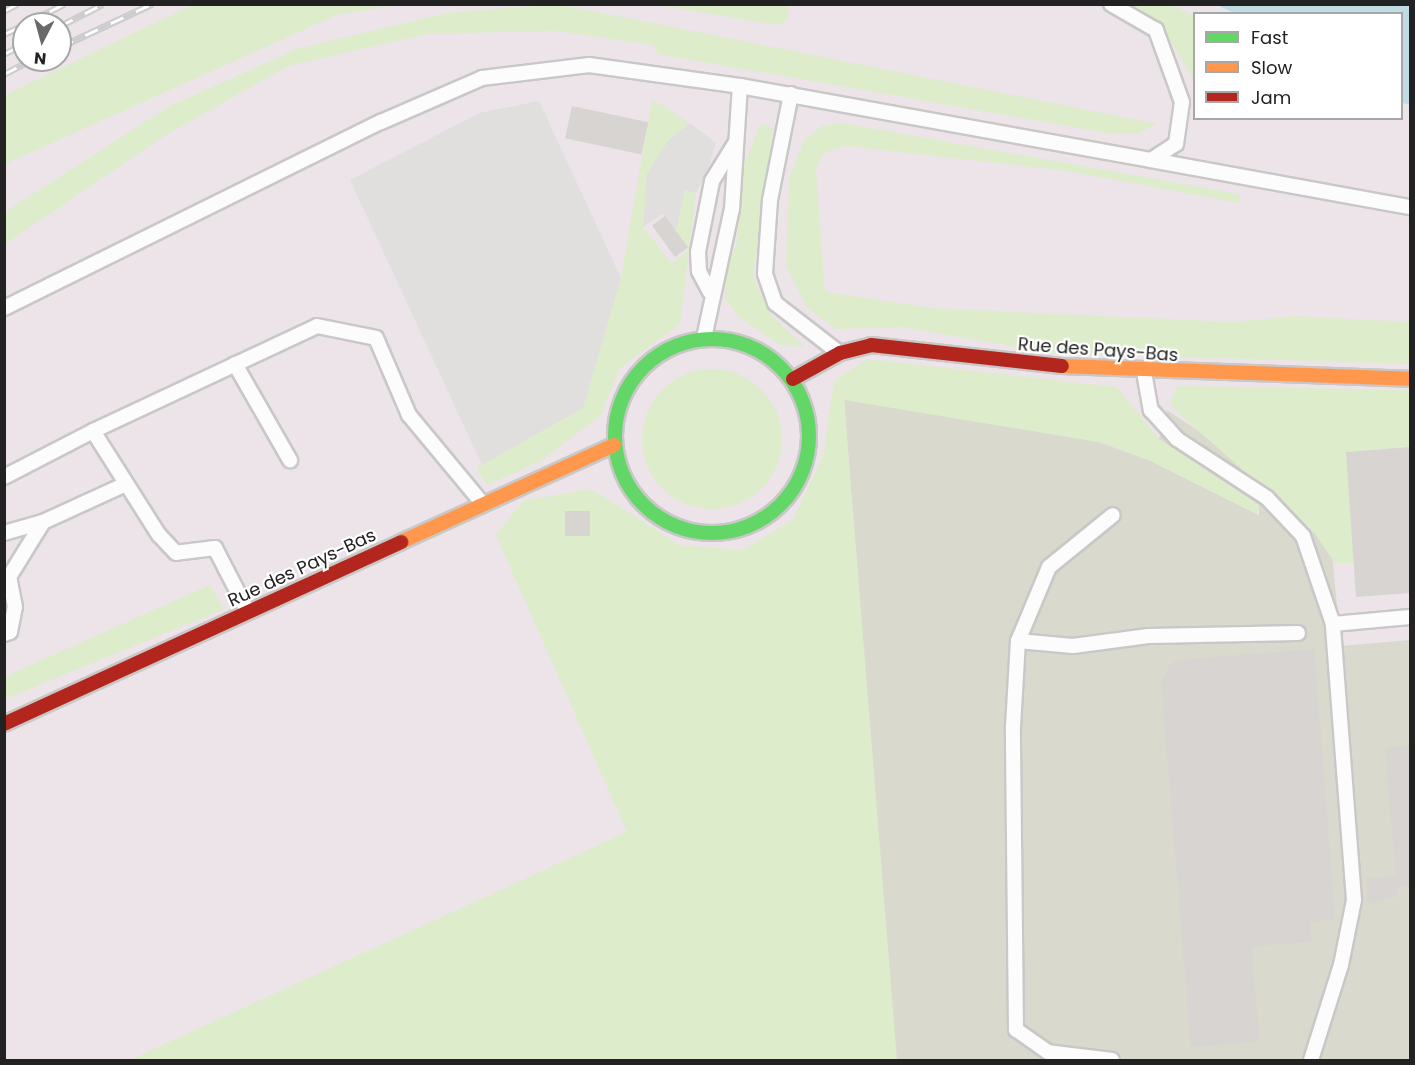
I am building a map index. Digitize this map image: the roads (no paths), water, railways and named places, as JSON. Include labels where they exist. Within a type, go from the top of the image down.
[{"type":"street","points":[[704,338],[738,341],[769,356],[793,380],[807,409],[811,441],[804,473],[786,500],[761,521],[741,528],[698,533],[667,523],[641,504],[623,477],[614,445],[616,414],[641,369],[674,345],[704,338]]},
{"type":"street","name":"Rue des Pays-Bas","points":[[793,380],[840,353],[871,345],[908,347],[1029,364],[1144,372],[1410,379]]},
{"type":"street","name":"Rue des Pays-Bas","points":[[4,724],[614,445]]},
{"type":"lane","points":[[1111,4],[1156,30],[1182,102],[1176,144],[1151,160]]},
{"type":"lane","points":[[4,308],[381,122],[482,78],[589,65],[791,94],[1410,207]]},
{"type":"lane","points":[[704,338],[710,292],[732,208],[740,86]]},
{"type":"lane","points":[[791,94],[770,200],[765,274],[775,303],[840,353]]},
{"type":"lane","points":[[710,292],[699,271],[698,252],[712,180],[737,140]]},
{"type":"lane","points":[[4,477],[93,431],[317,326],[376,338],[409,415],[483,504]]},
{"type":"lane","points":[[235,364],[290,460]]},
{"type":"lane","points":[[1144,372],[1150,410],[1177,439],[1267,498],[1303,536],[1333,624],[1354,900],[1341,965],[1311,1060]]},
{"type":"lane","points":[[93,431],[126,484],[176,553],[214,548],[248,612]]},
{"type":"lane","points":[[4,533],[43,522],[126,484]]},
{"type":"lane","points":[[1112,1060],[1048,1052],[1016,1030],[1013,727],[1018,641],[1049,567],[1113,515]]},
{"type":"lane","points":[[4,634],[10,632],[15,608],[9,578],[43,522]]},
{"type":"lane","points":[[1333,624],[1410,617]]},
{"type":"lane","points":[[1018,641],[1073,646],[1148,636],[1298,633]]},
{"type":"water","points":[[1217,5],[1410,5],[1410,105],[1403,103],[1403,12],[1232,12]]},
{"type":"railway","points":[[4,11],[17,4]]},
{"type":"railway","points":[[48,12],[64,4]]},
{"type":"railway","points":[[72,20],[103,4]]},
{"type":"railway","points":[[72,41],[152,4]]},
{"type":"railway","points":[[4,34],[12,30]]},
{"type":"railway","points":[[4,54],[12,50]]},
{"type":"railway","points":[[4,74],[12,70]]}]
